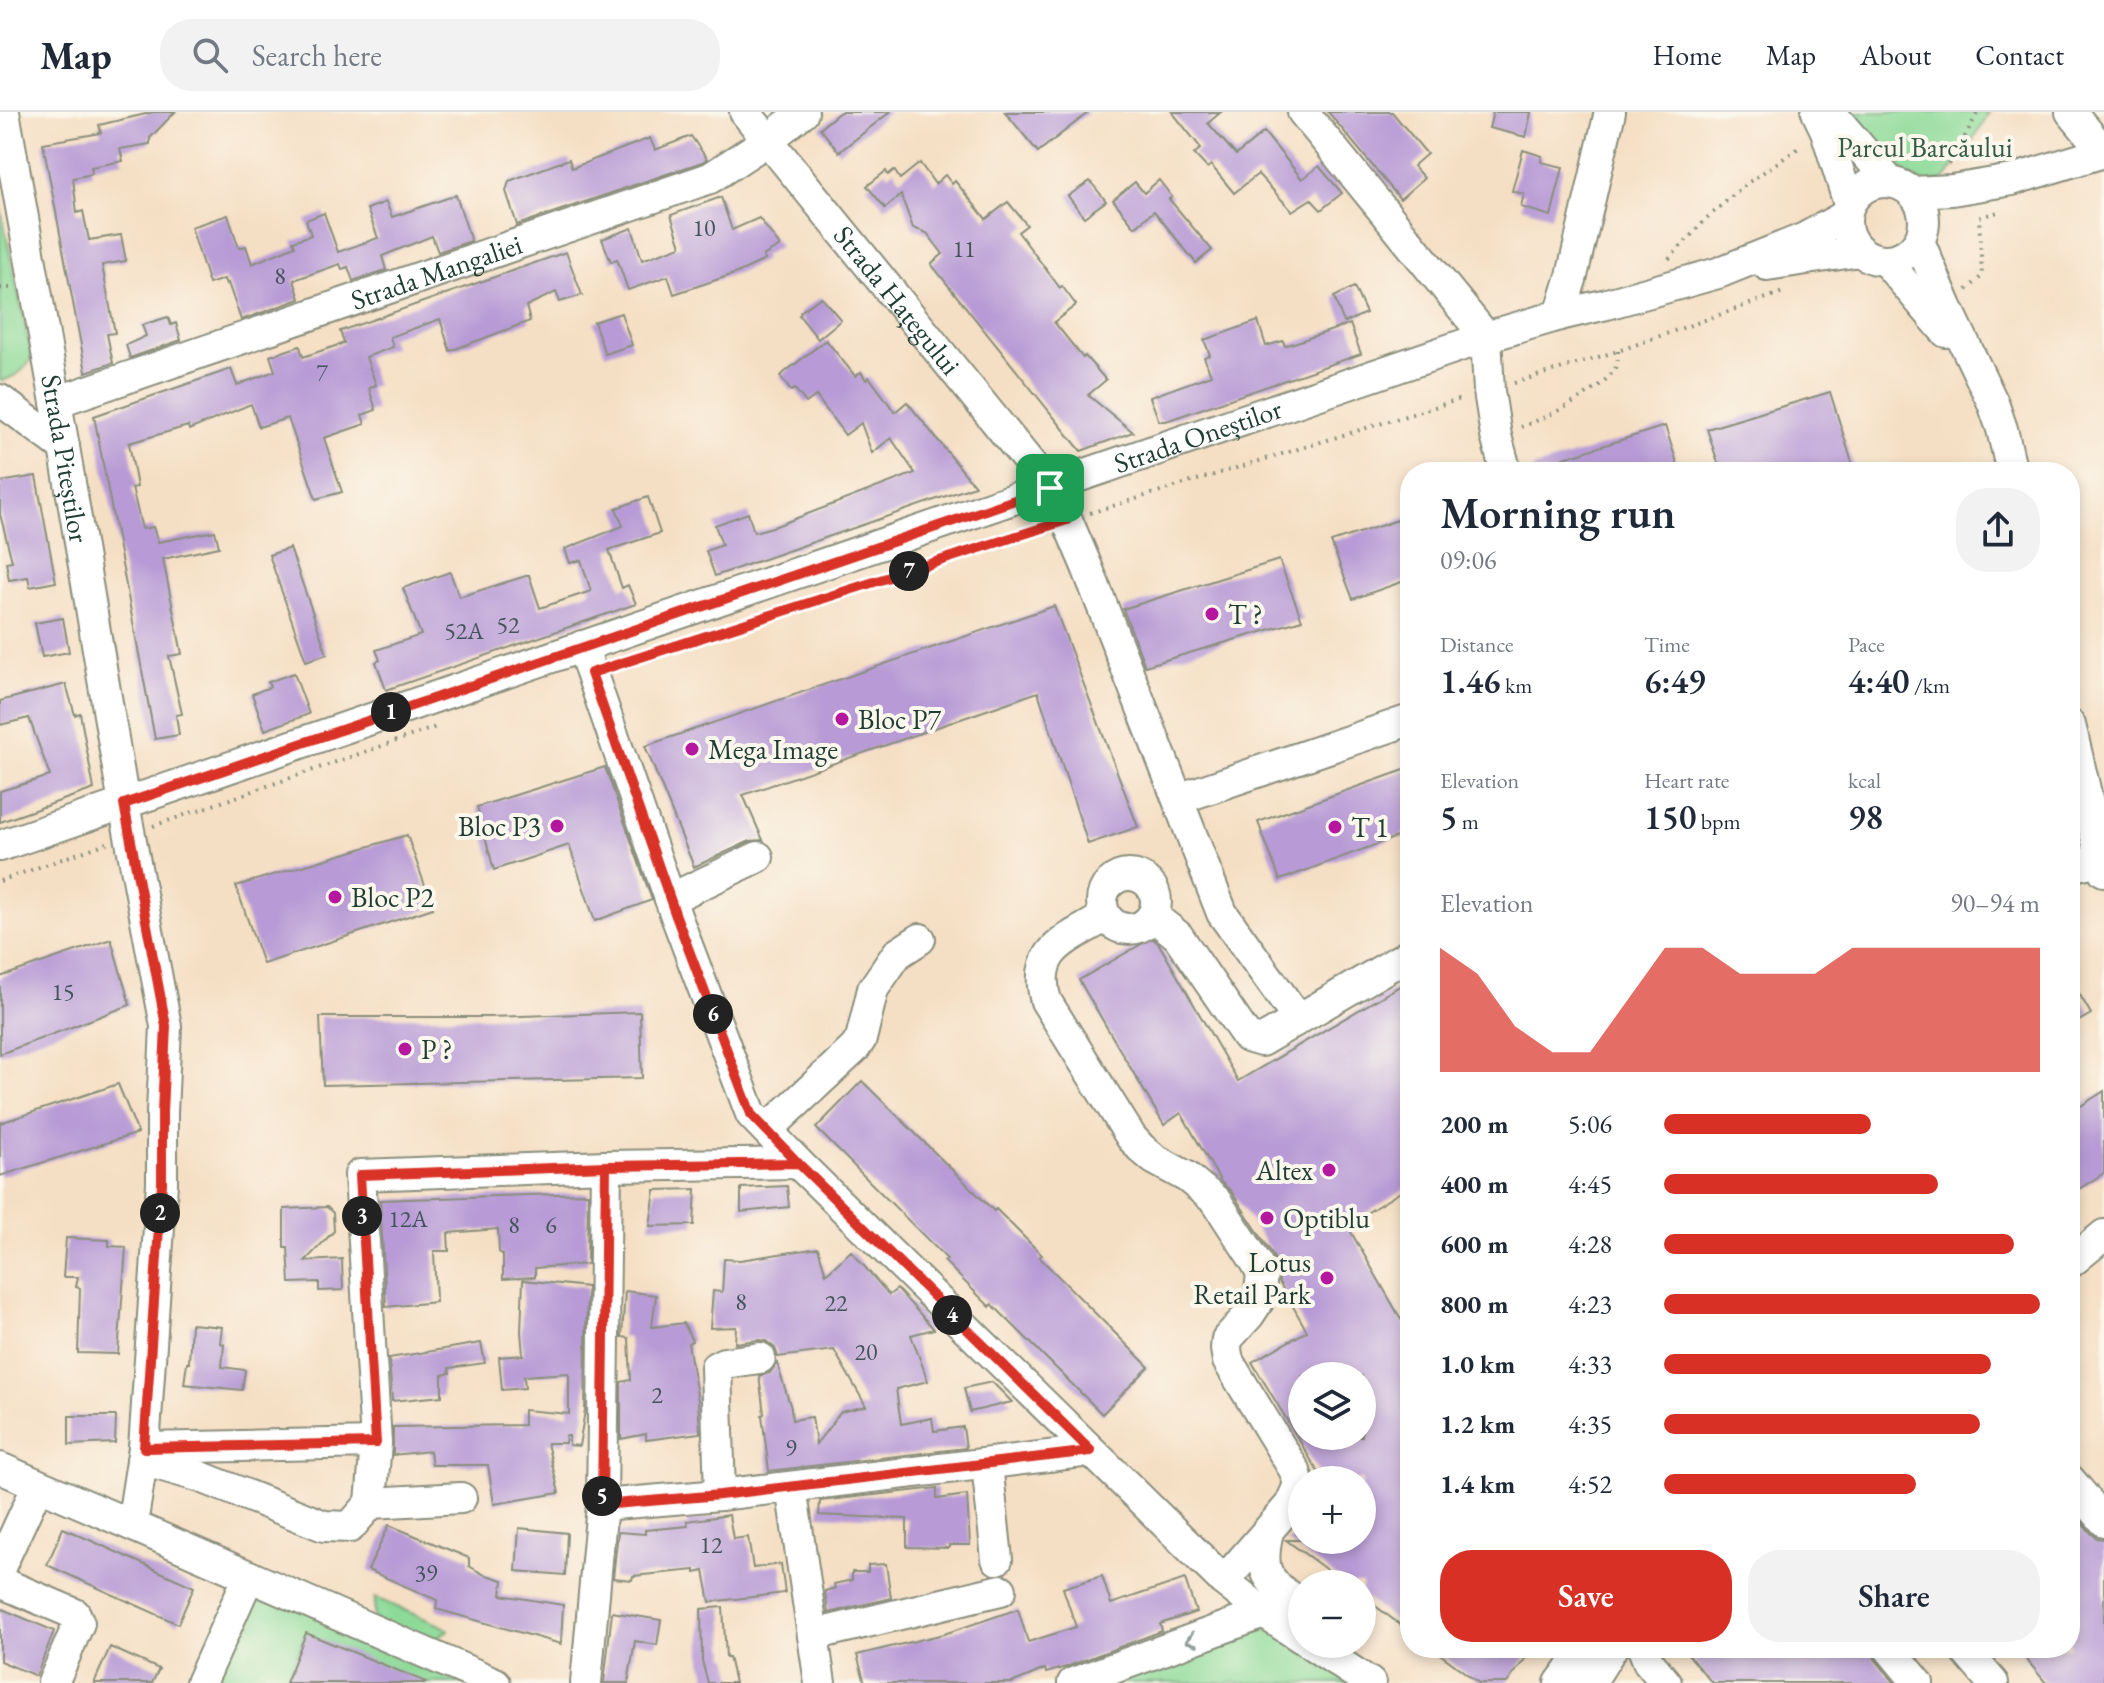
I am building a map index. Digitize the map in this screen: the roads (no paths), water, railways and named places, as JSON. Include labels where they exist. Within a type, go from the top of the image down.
[{"type":"street","name":"Strada Piteștilor","points":[[4,112],[124,804],[166,1026],[162,1183],[143,1454],[132,1525]]},
{"type":"street","name":"Strada Hațegului","points":[[745,112],[1050,488],[1067,520],[1110,624],[1222,913],[1298,1019]]},
{"type":"street","name":"Strada Mangaliei","points":[[56,402],[710,178],[768,140],[803,112]]},
{"type":"street","points":[[1303,112],[1486,337],[1489,391],[1503,462]]},
{"type":"street","points":[[1560,315],[1610,112]]},
{"type":"street","points":[[1830,112],[1922,209],[1921,234],[1947,307],[1993,403],[2010,462]]},
{"type":"street","points":[[1872,256],[1898,258],[1910,251],[1921,234],[1958,206],[2009,195],[2104,152],[2071,112]]},
{"type":"street","points":[[1814,126],[1826,131],[1847,210],[1846,229],[1851,241],[1872,256],[1935,317],[1982,378]]},
{"type":"street","points":[[1847,210],[1856,193],[1878,182],[1901,187],[2009,195]]},
{"type":"street","name":"Strada Oneștilor","points":[[0,846],[1486,337],[1718,273],[1805,238],[1847,210]]},
{"type":"street","name":"Strada Oneștilor","points":[[1718,273],[1872,256]]},
{"type":"street","points":[[0,400],[64,447]]},
{"type":"street","points":[[582,646],[670,899],[751,1114],[1224,1581],[1288,1629]]},
{"type":"street","points":[[1178,799],[1400,723]]},
{"type":"street","points":[[2080,767],[2103,863],[2080,866]]},
{"type":"street","points":[[670,899],[758,857]]},
{"type":"street","points":[[1131,875],[1147,881],[1156,898],[1153,916],[1138,928],[1129,929],[1112,923],[1103,909],[1104,892],[1115,879],[1131,875]]},
{"type":"street","points":[[1106,916],[1058,945],[1048,956],[1041,971],[1041,986],[1046,1001],[1131,1137],[1154,1159],[1187,1177],[1216,1201],[1262,1274],[1259,1300],[1227,1339],[1228,1361],[1295,1471],[1299,1485],[1290,1505],[1224,1581]]},
{"type":"street","points":[[1153,916],[1178,936],[1247,1037],[1261,1041],[1400,960]]},
{"type":"street","points":[[767,1130],[855,1048],[861,1039],[873,989],[897,954],[920,939]]},
{"type":"street","points":[[143,1454],[324,1526],[350,1527],[371,1503],[376,1443],[360,1175],[798,1163]]},
{"type":"street","points":[[586,1683],[602,1505],[606,1166]]},
{"type":"street","points":[[2080,1255],[2104,1235]]},
{"type":"street","points":[[720,1495],[716,1367],[760,1358]]},
{"type":"street","points":[[143,1454],[376,1443]]},
{"type":"street","points":[[602,1505],[720,1495],[1091,1451]]},
{"type":"street","points":[[987,1464],[997,1559]]},
{"type":"street","points":[[0,1468],[495,1683]]},
{"type":"street","points":[[0,1567],[38,1485]]},
{"type":"street","points":[[791,1487],[820,1683]]},
{"type":"street","points":[[2080,1492],[2104,1521]]},
{"type":"street","points":[[371,1503],[461,1498]]},
{"type":"street","points":[[1268,1531],[1263,1559],[1265,1573],[1288,1595]]},
{"type":"street","points":[[201,1683],[249,1576]]},
{"type":"street","points":[[0,1582],[75,1614],[79,1623],[53,1683]]},
{"type":"street","points":[[813,1635],[1001,1590]]},
{"type":"street","points":[[1073,1683],[1264,1613]]},
{"type":"street","points":[[1332,1658],[1370,1683]]},
{"type":"street","points":[[1364,1658],[1391,1683]]},
{"type":"street","points":[[1560,1683],[1579,1658]]},
{"type":"street","points":[[1590,1683],[1606,1658]]},
{"type":"street","points":[[1647,1658],[1666,1683]]},
{"type":"street","points":[[1897,1658],[1918,1683]]},
{"type":"street","points":[[1972,1658],[1993,1683]]},
{"type":"place","name":"T ?","points":[[1212,614]]},
{"type":"place","name":"Bloc P7","points":[[842,719]]},
{"type":"place","name":"Mega Image","points":[[692,749]]},
{"type":"place","name":"Bloc P3","points":[[557,826]]},
{"type":"place","name":"T 1","points":[[1335,827]]},
{"type":"place","name":"Bloc P2","points":[[335,897]]},
{"type":"place","name":"P ?","points":[[405,1049]]},
{"type":"place","name":"Altex","points":[[1329,1170]]},
{"type":"place","name":"Optiblu","points":[[1267,1218]]},
{"type":"place","name":"Lotus Retail Park","points":[[1327,1278]]},
{"type":"park label","name":"Parcul Barcăului","points":[[1925,147]]}]
